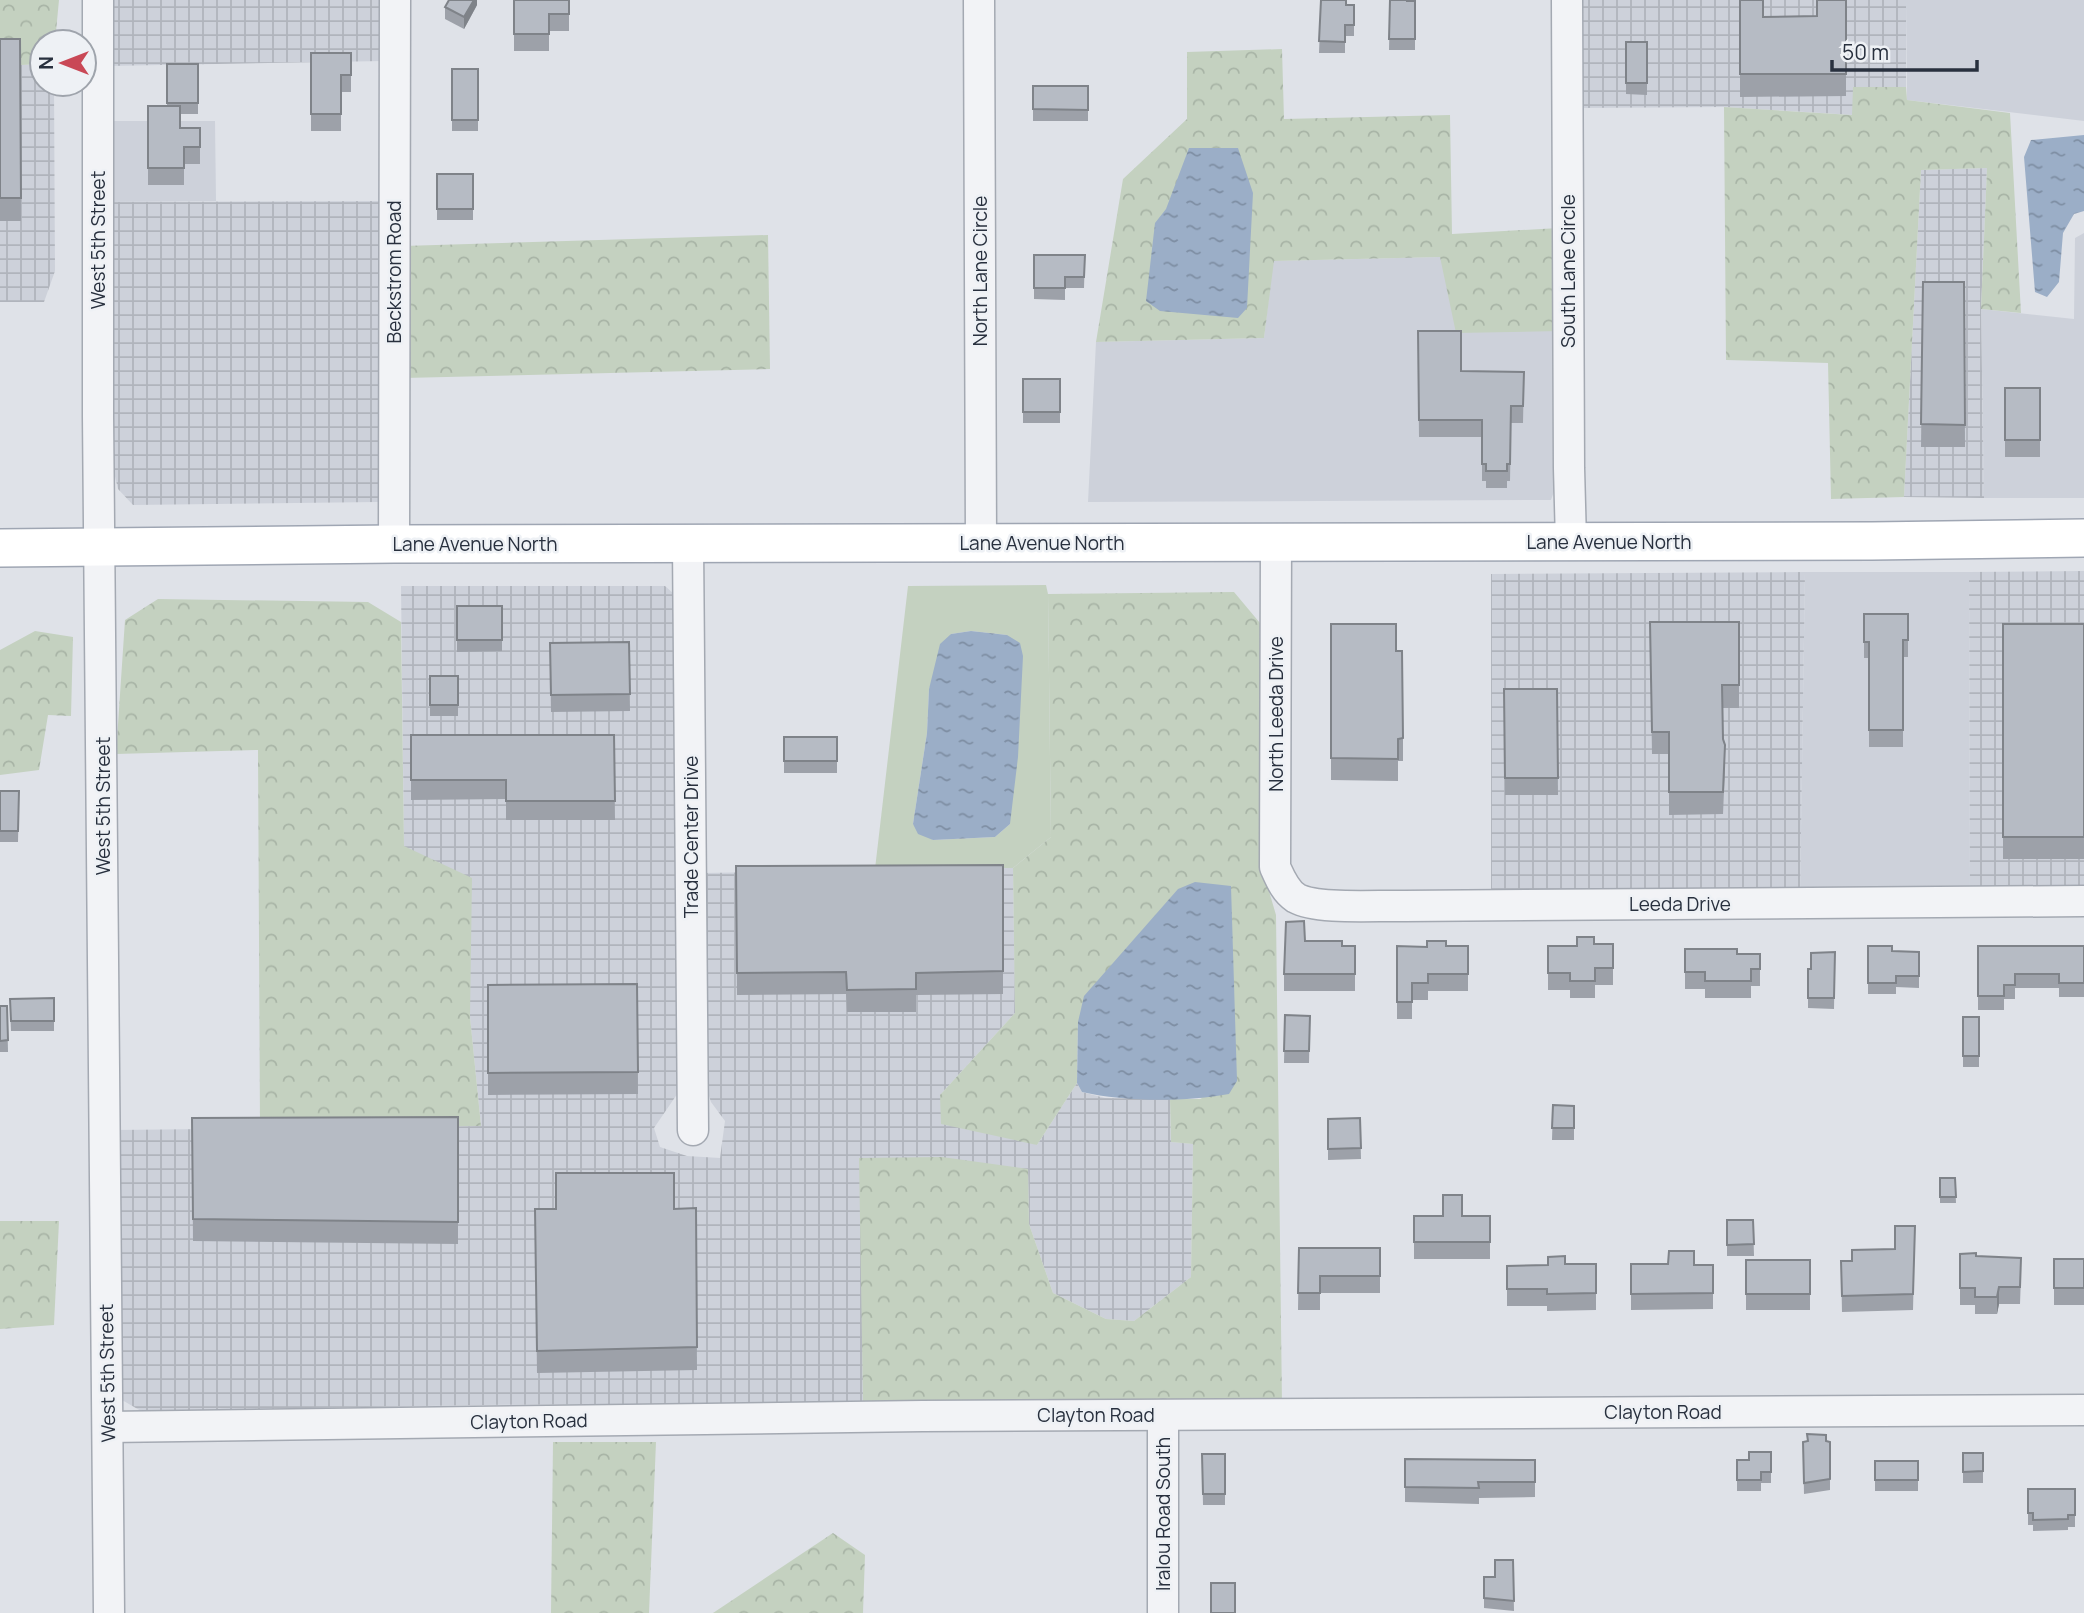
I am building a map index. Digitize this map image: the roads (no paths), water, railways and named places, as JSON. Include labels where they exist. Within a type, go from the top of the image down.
[{"type":"main road","name":"Lane Avenue North","points":[[0,548],[394,544],[1571,542],[2084,538]]},
{"type":"street","name":"West 5th Street","points":[[98,0],[109,1613]]},
{"type":"street","name":"Beckstrom Road","points":[[394,544],[395,0]]},
{"type":"street","name":"North Lane Circle","points":[[979,0],[981,543]]},
{"type":"street","name":"South Lane Circle","points":[[1567,0],[1571,542]]},
{"type":"street","name":"North Leeda Drive","points":[[1276,543],[1275,867],[1282,885]]},
{"type":"street","name":"Trade Center Drive","points":[[688,544],[693,1130]]},
{"type":"street","name":"Leeda Drive","points":[[1282,885],[1296,898],[1328,905],[2084,901]]},
{"type":"street","name":"Clayton Road","points":[[108,1427],[1163,1415],[2084,1410]]},
{"type":"street","name":"Iralou Road South","points":[[1163,1415],[1163,1613]]},
{"type":"water","points":[[2084,135],[2084,211],[2074,214],[2063,233],[2059,282],[2047,297],[2035,292],[2024,157],[2031,140]]},
{"type":"water","points":[[1189,148],[1238,148],[1253,193],[1247,308],[1238,318],[1160,311],[1146,301],[1155,223],[1166,209]]},
{"type":"water","points":[[971,631],[1007,635],[1020,643],[1023,656],[1018,757],[1010,824],[995,837],[933,840],[918,834],[913,824],[927,733],[929,689],[940,644],[951,634]]},
{"type":"water","points":[[1195,882],[1231,886],[1237,1081],[1229,1094],[1194,1098],[1136,1099],[1082,1092],[1077,1083],[1078,1022],[1084,996],[1178,889]]}]
